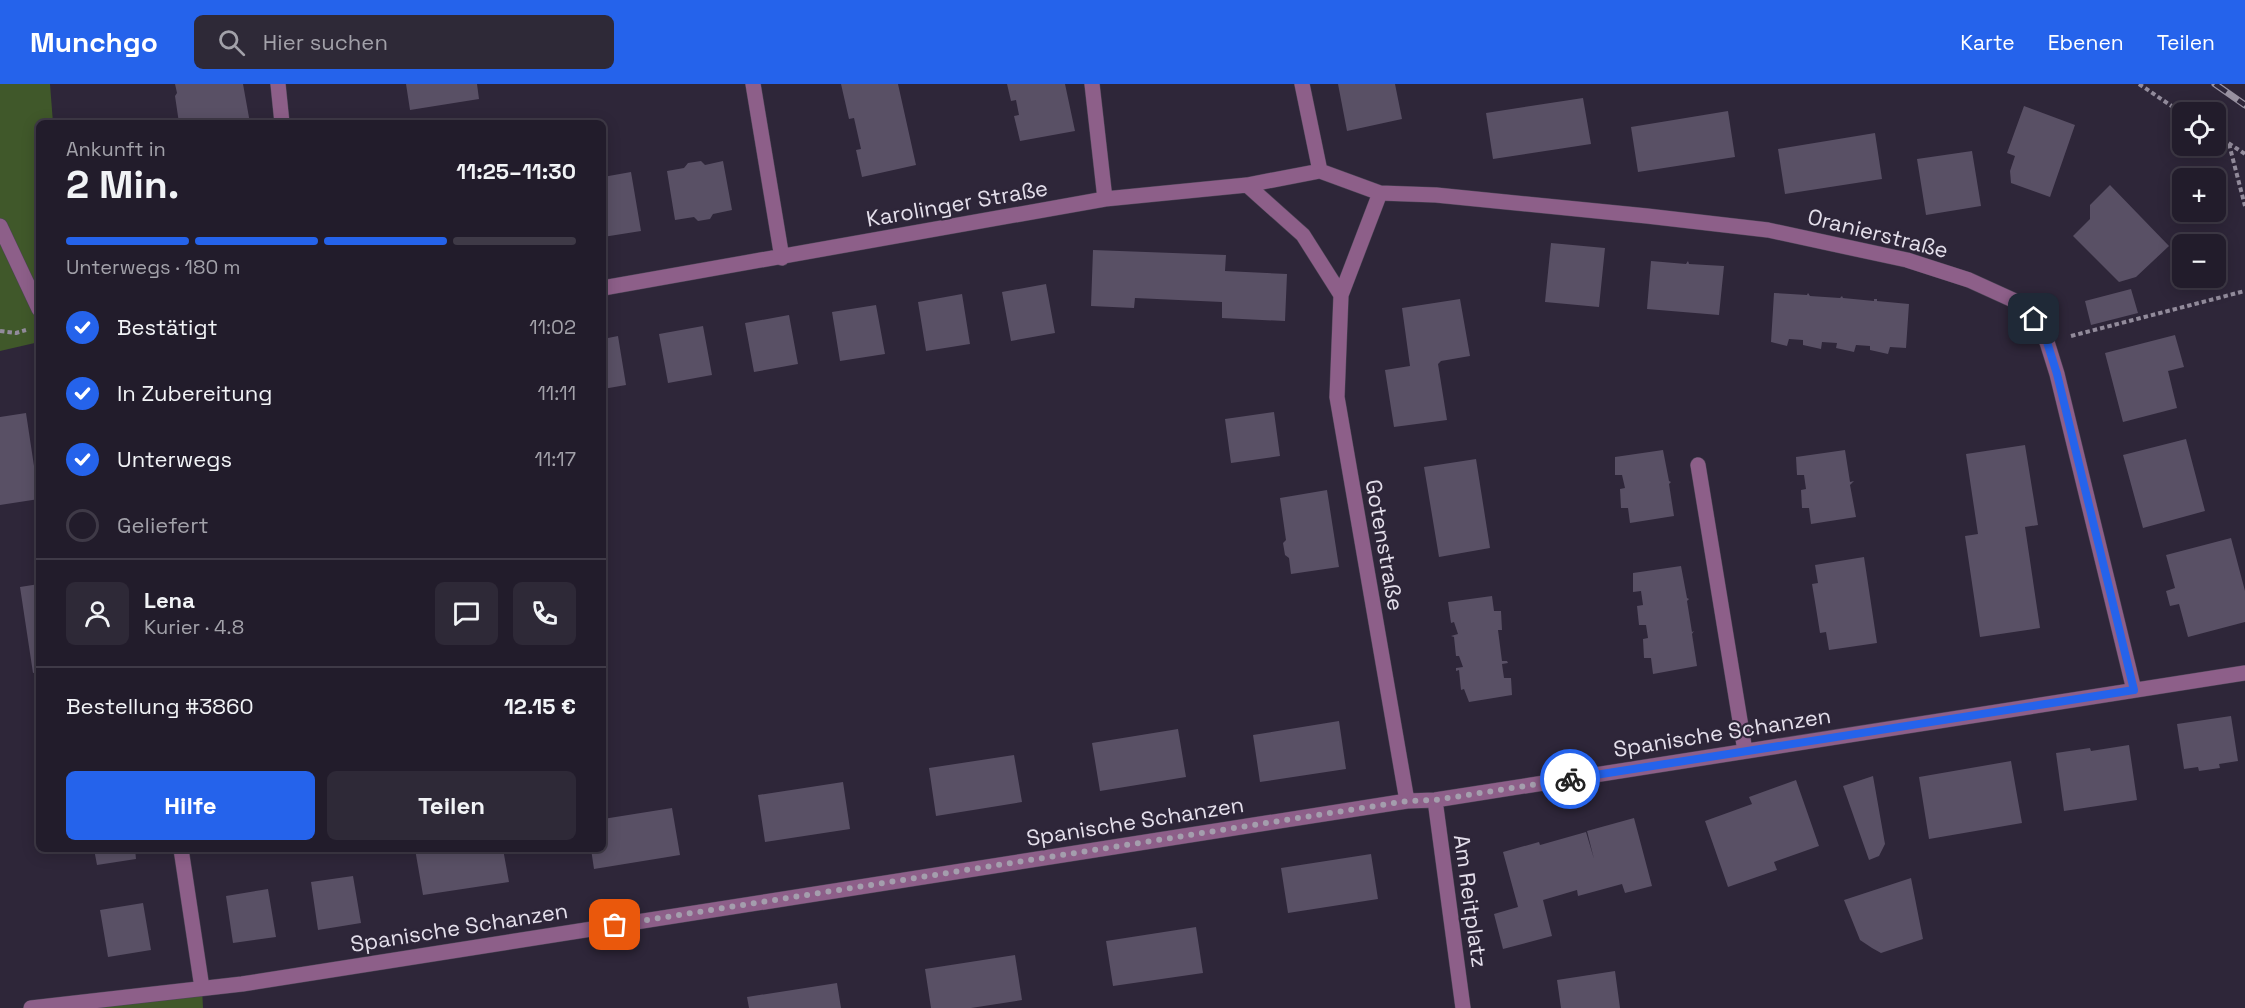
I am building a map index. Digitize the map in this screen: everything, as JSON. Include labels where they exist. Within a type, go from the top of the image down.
[{"type":"street","points":[[278,84],[282,120]]},
{"type":"street","points":[[753,84],[782,258]]},
{"type":"street","points":[[1092,84],[1105,199]]},
{"type":"street","points":[[1302,84],[1320,171]]},
{"type":"street","name":"Karolinger Straße","points":[[606,287],[1105,199],[1247,185],[1320,171]]},
{"type":"street","name":"Oranierstraße","points":[[1320,171],[1380,193],[1447,196],[1768,230],[1907,260],[1969,280],[2013,300],[2034,319],[2047,342],[2057,374],[2134,690]]},
{"type":"street","points":[[1247,185],[1304,235],[1341,295]]},
{"type":"street","name":"Gotenstraße","points":[[1380,193],[1341,295],[1337,397],[1407,801]]},
{"type":"street","points":[[0,226],[36,303]]},
{"type":"street","points":[[1698,465],[1745,751]]},
{"type":"street","name":"Spanische Schanzen","points":[[32,1008],[266,980],[1407,801],[1435,800],[2245,674]]},
{"type":"street","name":"Am Reitplatz","points":[[1435,800],[1463,1008]]},
{"type":"street","points":[[181,852],[201,988]]},
{"type":"path","points":[[2139,84],[2172,106]]},
{"type":"path","points":[[2226,142],[2245,154]]},
{"type":"path","points":[[2229,144],[2245,206]]},
{"type":"path","points":[[2047,342],[2245,291]]},
{"type":"path","points":[[0,332],[16,333],[28,330]]},
{"type":"green space","points":[[0,84],[50,84],[53,120],[36,120],[36,343],[0,351]]},
{"type":"green space","points":[[202,988],[203,1008],[31,1008]]},
{"type":"building","points":[[175,84],[243,84],[249,120],[179,120],[175,96],[177,93]]},
{"type":"building","points":[[406,84],[477,84],[479,99],[410,110]]},
{"type":"building","points":[[841,84],[898,84],[916,165],[862,177],[856,150],[861,149],[854,118],[849,119]]},
{"type":"building","points":[[1007,84],[1065,84],[1075,131],[1020,141],[1014,116],[1019,115],[1016,100],[1011,101]]},
{"type":"building","points":[[1338,84],[1395,84],[1402,119],[1347,131]]},
{"type":"building","points":[[1583,98],[1591,144],[1493,159],[1486,113]]},
{"type":"building","points":[[2024,106],[2075,125],[2050,197],[2011,183],[2010,171],[2015,156],[2007,153]]},
{"type":"building","points":[[1728,111],[1735,157],[1638,172],[1631,127]]},
{"type":"building","points":[[1875,133],[1882,179],[1785,194],[1778,149]]},
{"type":"building","points":[[1972,151],[1981,206],[1926,215],[1917,159]]},
{"type":"building","points":[[701,161],[705,165],[723,161],[732,210],[713,214],[710,219],[698,221],[694,217],[675,220],[667,171],[684,168],[688,163]]},
{"type":"building","points":[[631,172],[641,231],[606,237],[606,176]]},
{"type":"building","points":[[2110,185],[2169,246],[2136,277],[2119,282],[2073,236],[2090,219],[2090,205]]},
{"type":"building","points":[[1551,243],[1605,248],[1599,307],[1545,302]]},
{"type":"building","points":[[1093,250],[1226,255],[1225,271],[1287,274],[1285,321],[1222,318],[1222,302],[1135,298],[1134,308],[1091,306]]},
{"type":"building","points":[[1651,261],[1686,264],[1688,261],[1689,264],[1724,266],[1719,315],[1647,309]]},
{"type":"building","points":[[1046,284],[1055,333],[1011,341],[1002,292]]},
{"type":"building","points":[[2131,289],[2138,313],[2091,325],[2085,301]]},
{"type":"building","points":[[1774,293],[1807,295],[1808,293],[1810,296],[1840,298],[1842,296],[1843,298],[1874,301],[1877,299],[1877,301],[1909,304],[1906,348],[1890,347],[1888,354],[1870,350],[1870,346],[1856,345],[1854,352],[1836,348],[1837,343],[1822,342],[1821,349],[1803,345],[1803,340],[1789,339],[1787,346],[1771,342]]},
{"type":"building","points":[[962,294],[970,344],[926,351],[918,302]]},
{"type":"building","points":[[1460,299],[1470,356],[1441,361],[1438,364],[1447,420],[1394,427],[1385,370],[1410,366],[1402,308]]},
{"type":"building","points":[[876,305],[885,354],[840,361],[832,312]]},
{"type":"building","points":[[789,315],[798,364],[754,372],[745,323]]},
{"type":"building","points":[[703,326],[712,375],[668,383],[659,334]]},
{"type":"building","points":[[2175,335],[2184,367],[2168,371],[2177,408],[2123,422],[2105,353]]},
{"type":"building","points":[[618,336],[626,385],[606,388],[606,338]]},
{"type":"building","points":[[1274,412],[1280,456],[1231,463],[1225,419]]},
{"type":"building","points":[[26,413],[36,479],[36,499],[0,505],[0,417]]},
{"type":"building","points":[[2186,439],[2205,511],[2143,528],[2123,455]]},
{"type":"building","points":[[2025,445],[2038,525],[2025,527],[2040,628],[1980,637],[1965,536],[1978,534],[1966,454]]},
{"type":"building","points":[[1663,450],[1671,482],[1669,484],[1674,516],[1630,523],[1628,508],[1621,508],[1620,489],[1625,488],[1622,475],[1615,475],[1615,457]]},
{"type":"building","points":[[1845,450],[1850,482],[1854,481],[1850,485],[1856,517],[1811,524],[1809,508],[1802,508],[1801,490],[1806,489],[1804,475],[1797,475],[1796,457]]},
{"type":"building","points":[[1476,459],[1490,548],[1439,557],[1424,467]]},
{"type":"building","points":[[1327,490],[1339,567],[1291,574],[1289,558],[1285,555],[1283,543],[1286,540],[1280,498]]},
{"type":"building","points":[[2231,538],[2245,591],[2245,622],[2188,637],[2179,604],[2170,606],[2166,591],[2175,588],[2166,555]]},
{"type":"building","points":[[1864,557],[1877,643],[1829,650],[1826,632],[1820,633],[1812,584],[1818,583],[1815,565]]},
{"type":"building","points":[[1681,566],[1689,599],[1687,601],[1692,632],[1694,631],[1692,634],[1697,666],[1653,674],[1651,658],[1644,658],[1643,639],[1648,638],[1646,625],[1639,625],[1637,606],[1643,605],[1641,591],[1633,592],[1633,573]]},
{"type":"building","points":[[36,584],[36,672],[33,673],[20,587]]},
{"type":"building","points":[[1492,596],[1494,611],[1501,611],[1502,630],[1498,630],[1502,661],[1508,663],[1502,664],[1504,678],[1511,678],[1512,695],[1469,702],[1464,689],[1461,690],[1459,670],[1456,671],[1456,668],[1463,667],[1459,656],[1456,656],[1454,637],[1451,636],[1458,634],[1454,622],[1451,623],[1448,602]]},
{"type":"building","points":[[2231,716],[2238,761],[2219,764],[2220,768],[2199,771],[2198,767],[2184,769],[2177,724]]},
{"type":"building","points":[[1339,721],[1346,769],[1260,782],[1253,735]]},
{"type":"building","points":[[1178,729],[1186,777],[1100,791],[1092,743]]},
{"type":"building","points":[[2129,745],[2137,800],[2064,811],[2056,753],[2090,748],[2091,751]]},
{"type":"building","points":[[1014,755],[1022,802],[936,816],[929,768]]},
{"type":"building","points":[[2011,761],[2022,823],[1929,839],[1919,777]]},
{"type":"building","points":[[1873,776],[1885,844],[1879,856],[1869,860],[1843,786]]},
{"type":"building","points":[[1796,780],[1819,846],[1774,862],[1777,870],[1728,887],[1705,821],[1752,804],[1749,797]]},
{"type":"building","points":[[843,782],[850,829],[765,842],[758,795]]},
{"type":"building","points":[[672,808],[680,855],[594,869],[591,852],[606,852],[606,819]]},
{"type":"building","points":[[1634,818],[1652,886],[1625,893],[1622,884],[1578,896],[1577,890],[1543,900],[1552,936],[1503,949],[1494,914],[1518,907],[1503,852],[1539,842],[1540,845],[1586,832],[1594,859],[1587,831]]},
{"type":"building","points":[[95,852],[135,852],[136,859],[97,865]]},
{"type":"building","points":[[416,852],[504,852],[509,882],[423,895]]},
{"type":"building","points":[[1371,854],[1378,899],[1288,913],[1281,868]]},
{"type":"building","points":[[353,876],[361,923],[318,930],[311,882]]},
{"type":"building","points":[[1911,878],[1923,939],[1881,953],[1860,940],[1844,900]]},
{"type":"building","points":[[268,889],[276,937],[233,943],[226,896]]},
{"type":"building","points":[[143,903],[151,950],[108,957],[100,910]]},
{"type":"building","points":[[1196,927],[1203,973],[1113,986],[1106,941]]},
{"type":"building","points":[[1015,955],[1022,1000],[971,1008],[931,1008],[925,969]]},
{"type":"building","points":[[1615,971],[1620,1008],[1561,1008],[1557,980]]},
{"type":"building","points":[[837,983],[841,1008],[749,1008],[747,997]]},
{"type":"railway","points":[[2215,84],[2245,105]]},
{"type":"way so far","points":[[615,925],[1407,801],[1435,800],[1570,779]]},
{"type":"route","points":[[1570,779],[2134,690],[2057,374],[2047,342],[2034,319]]}]
